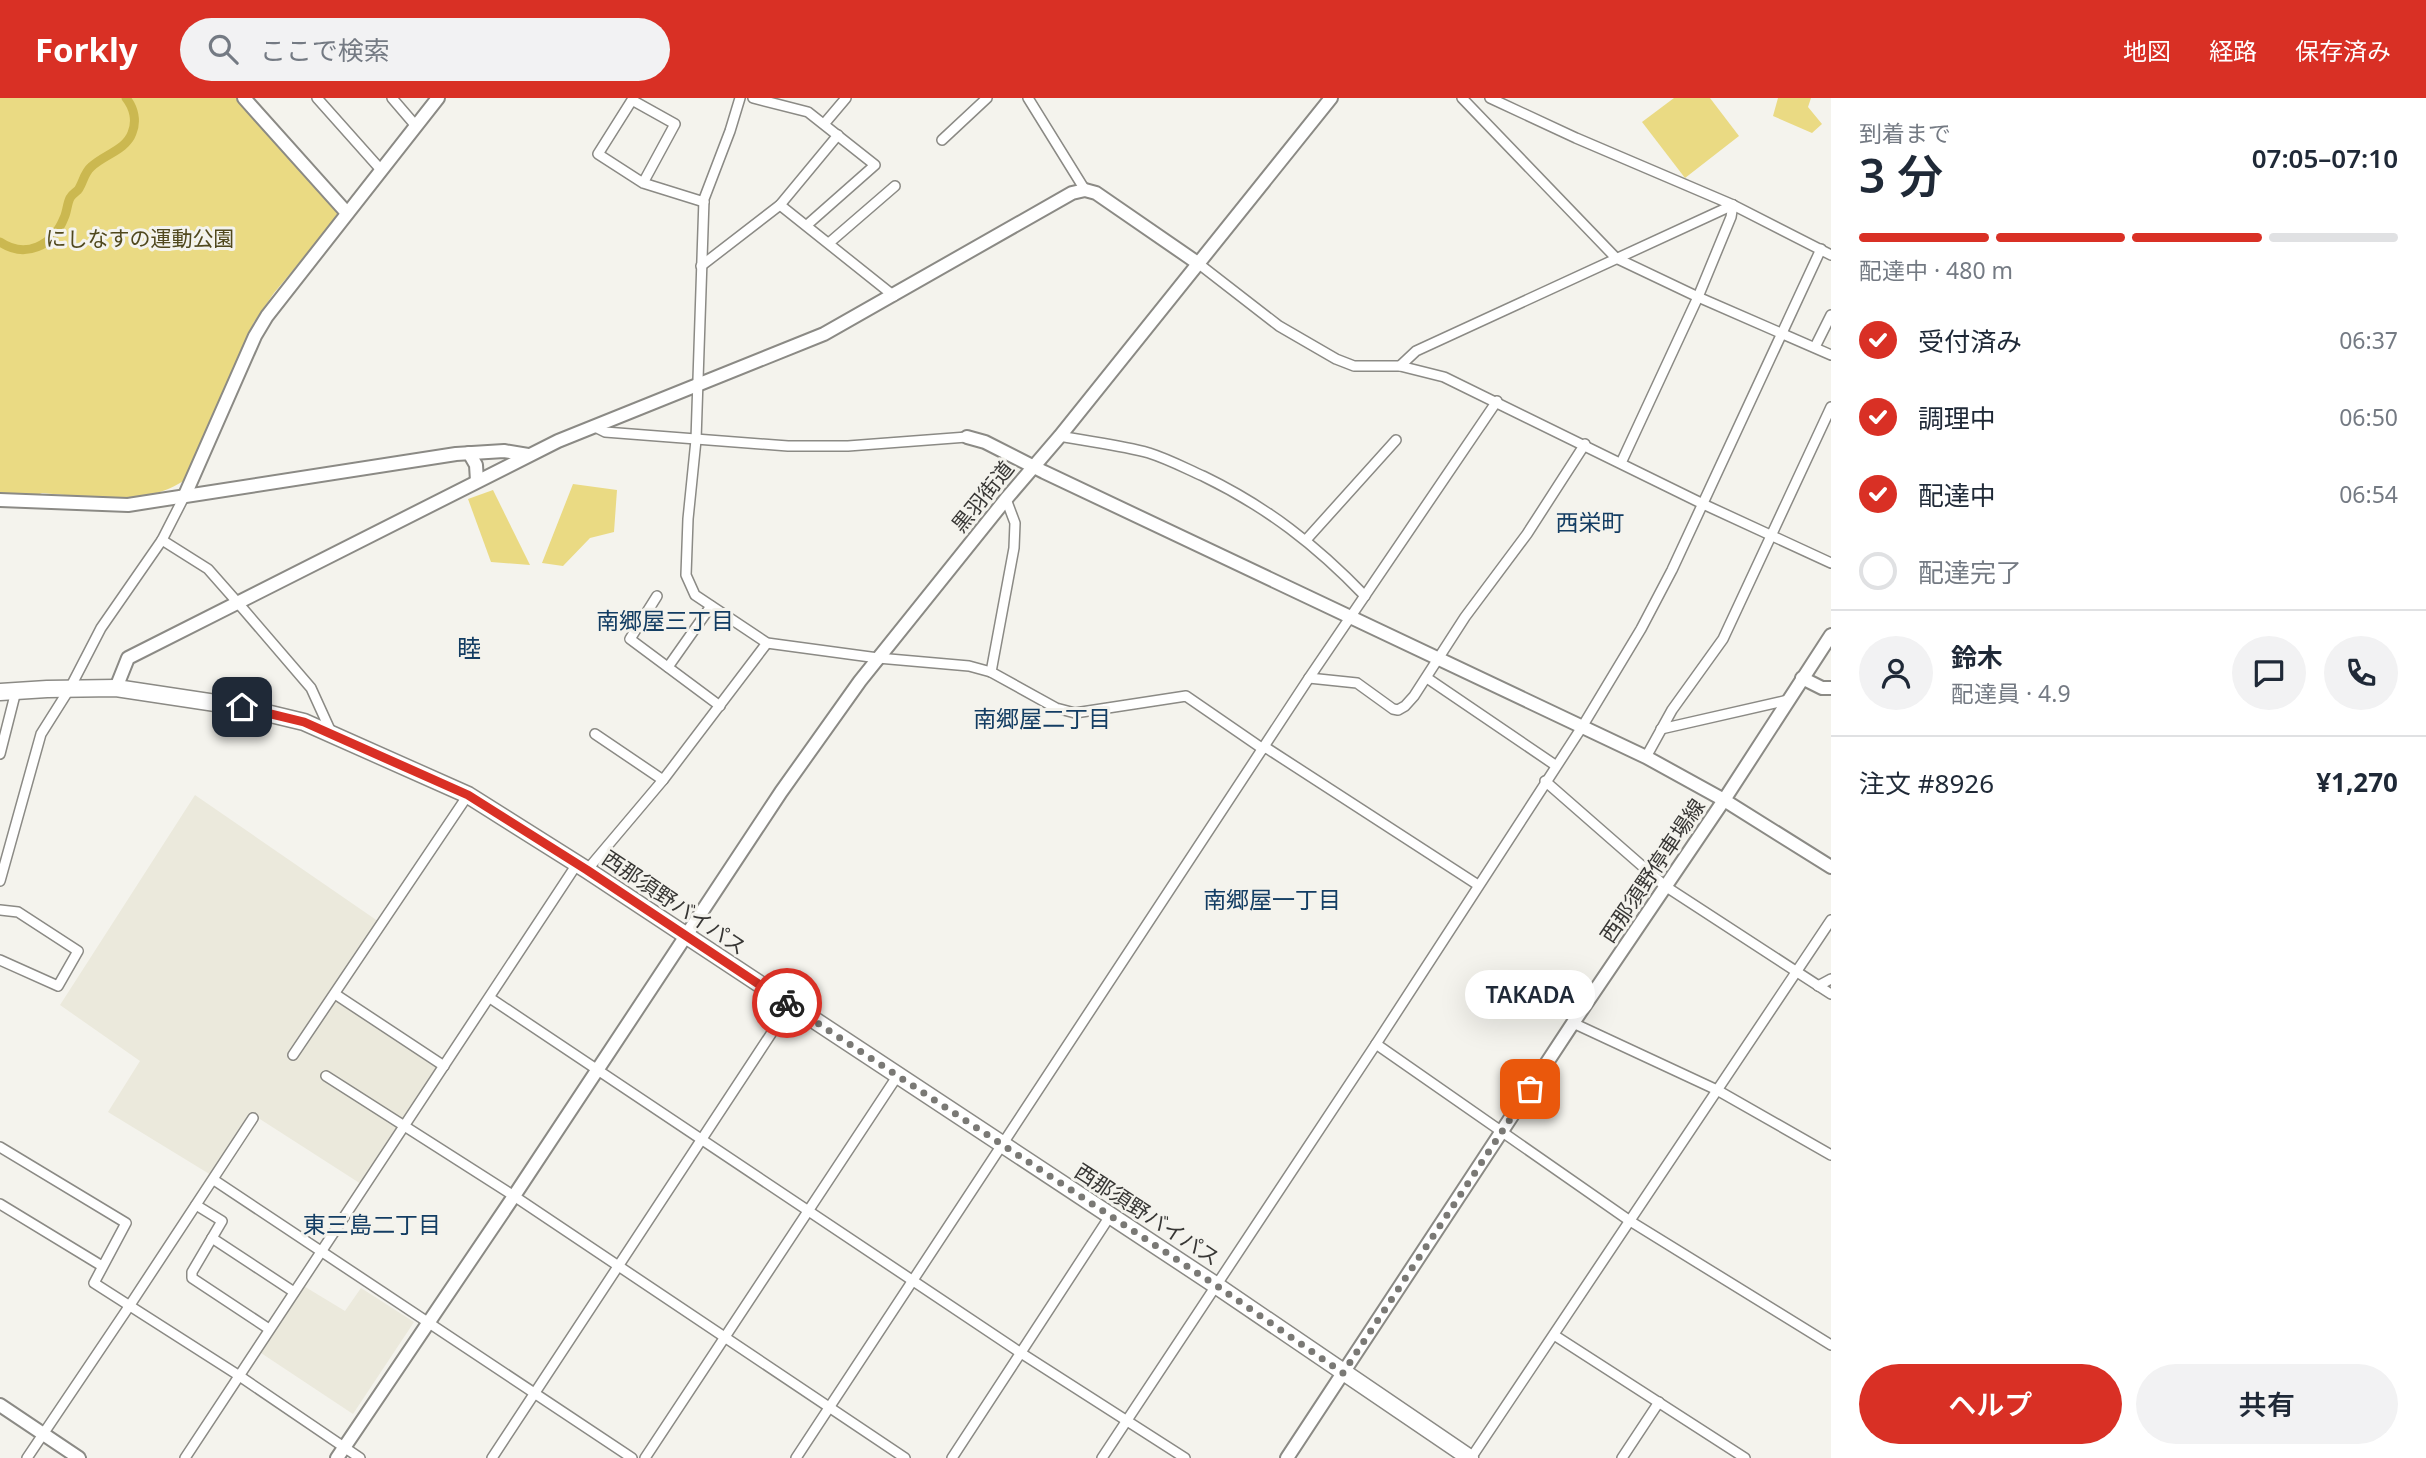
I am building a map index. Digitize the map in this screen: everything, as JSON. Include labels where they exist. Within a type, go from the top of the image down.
[{"type":"highway","name":"西那須野バイパス","points":[[8,692],[116,688],[242,707],[304,722],[331,732],[468,795],[898,1075],[1471,1458]]},
{"type":"street","points":[[244,98],[346,214]]},
{"type":"street","points":[[317,98],[383,171]]},
{"type":"street","points":[[392,98],[416,126]]},
{"type":"street","points":[[0,880],[41,734],[70,688],[101,628],[162,540],[185,495],[255,336],[267,316],[438,98]]},
{"type":"street","points":[[740,98],[730,131],[706,189],[704,202],[696,440],[688,519],[686,575],[695,595],[767,643],[878,658],[969,666],[991,672],[1056,708],[1075,713],[1186,696],[1478,885]]},
{"type":"street","points":[[753,98],[808,111],[875,165],[807,225]]},
{"type":"street","points":[[824,124],[846,98]]},
{"type":"street","points":[[942,140],[987,98]]},
{"type":"street","points":[[1028,98],[1085,190]]},
{"type":"street","name":"黒羽街道","points":[[340,1453],[514,1196],[781,792],[878,658],[1331,98]]},
{"type":"street","points":[[1462,98],[1616,258],[1831,355]]},
{"type":"street","points":[[1490,98],[1733,205],[1831,255]]},
{"type":"street","points":[[643,183],[675,124],[632,100],[598,154],[643,183],[704,202]]},
{"type":"street","points":[[701,266],[780,205],[838,135]]},
{"type":"street","points":[[829,243],[895,186]]},
{"type":"street","points":[[116,688],[128,658],[528,455],[593,426],[824,334],[1068,195],[1085,190],[1096,193],[1199,264],[1279,326],[1336,359],[1354,366],[1400,366],[1444,377],[1703,504],[1831,563]]},
{"type":"street","points":[[780,205],[894,296]]},
{"type":"street","points":[[1400,366],[1416,351],[1733,205]]},
{"type":"street","points":[[1621,463],[1698,297],[1731,217],[1733,205]]},
{"type":"street","points":[[1102,1458],[1582,727],[1652,611],[1821,249]]},
{"type":"street","points":[[1815,347],[1831,315]]},
{"type":"street","points":[[796,1458],[1350,616],[1497,401]]},
{"type":"street","points":[[1646,757],[1698,672],[1723,639],[1831,407]]},
{"type":"street","points":[[593,426],[606,432],[788,446],[836,446],[967,437],[985,442],[1646,757],[1724,800],[1831,867]]},
{"type":"street","points":[[1060,436],[1149,453],[1234,492],[1306,540],[1365,596]]},
{"type":"street","points":[[1306,540],[1396,440]]},
{"type":"street","points":[[1309,678],[1357,683],[1393,709],[1398,710],[1405,706],[1427,678],[1465,617],[1527,534],[1585,444]]},
{"type":"street","points":[[0,500],[114,505],[469,453],[504,451],[528,455]]},
{"type":"street","points":[[469,453],[475,465],[477,481]]},
{"type":"street","points":[[991,672],[1014,548],[1016,523],[1006,499]]},
{"type":"street","points":[[162,540],[208,569],[238,603],[311,688],[331,732]]},
{"type":"street","points":[[657,596],[630,639],[719,706]]},
{"type":"street","points":[[668,667],[711,606]]},
{"type":"street","name":"西那須野停車場線","points":[[1287,1458],[1831,635]]},
{"type":"street","points":[[185,1458],[444,1066],[582,867],[663,780],[767,643]]},
{"type":"street","points":[[1427,678],[1555,765]]},
{"type":"street","points":[[1802,678],[1822,688],[1831,688]]},
{"type":"street","points":[[0,754],[8,692]]},
{"type":"street","points":[[1661,729],[1788,700]]},
{"type":"street","points":[[595,734],[663,780]]},
{"type":"street","points":[[1545,781],[1665,886],[1831,994]]},
{"type":"street","points":[[293,1055],[468,795]]},
{"type":"street","points":[[0,910],[18,912],[78,951],[58,986],[0,960]]},
{"type":"street","points":[[1471,1458],[1831,920]]},
{"type":"street","points":[[1818,986],[1831,979]]},
{"type":"street","points":[[335,995],[444,1066]]},
{"type":"street","points":[[490,999],[1021,1353],[1185,1458]]},
{"type":"street","points":[[492,1458],[790,1005]]},
{"type":"street","points":[[1573,1023],[1717,1090],[1831,1155]]},
{"type":"street","points":[[1376,1044],[1630,1221],[1831,1345]]},
{"type":"street","points":[[645,1458],[898,1075]]},
{"type":"street","points":[[326,1076],[514,1196],[905,1458]]},
{"type":"street","points":[[27,1458],[253,1118]]},
{"type":"street","points":[[0,1147],[127,1223],[94,1283],[238,1375],[340,1453],[360,1458]]},
{"type":"street","points":[[214,1180],[632,1458]]},
{"type":"street","points":[[0,1204],[102,1266]]},
{"type":"street","points":[[197,1205],[222,1221],[192,1272],[192,1278],[269,1329]]},
{"type":"street","points":[[952,1458],[1110,1216]]},
{"type":"street","points":[[212,1238],[294,1292]]},
{"type":"street","points":[[1554,1335],[1745,1458]]},
{"type":"street","points":[[1622,1458],[1660,1402]]},
{"type":"street","points":[[0,1405],[79,1458]]},
{"type":"shaded area","points":[[195,795],[385,926],[336,1000],[439,1068],[361,1184],[252,1114],[211,1175],[108,1112],[140,1061],[60,1005]]},
{"type":"shaded area","points":[[302,1285],[345,1311],[361,1288],[414,1322],[353,1414],[258,1351]]},
{"type":"green space","name":"にしなすの運動公園","points":[[0,98],[237,98],[339,215],[274,293],[254,322],[186,479],[170,488],[153,494],[116,498],[42,493],[35,496],[0,494]]},
{"type":"green space","points":[[1674,98],[1710,98],[1739,136],[1685,178],[1642,122]]},
{"type":"green space","points":[[1778,98],[1811,98],[1808,107],[1822,124],[1812,133],[1773,116]]},
{"type":"green space","points":[[573,484],[617,490],[614,532],[590,538],[563,566],[542,563]]},
{"type":"green space","points":[[493,490],[530,565],[491,562],[468,499]]},
{"type":"waterway","points":[[0,242],[9,247],[28,249],[37,247],[53,236],[64,218],[70,198],[78,190],[89,169],[129,139],[134,128],[134,119],[133,110],[126,98]]},
{"type":"way so far","points":[[787,1003],[1217,1286],[1343,1373],[1530,1089]]},
{"type":"place","name":"TAKADA","points":[[1530,1089]]},
{"type":"district","name":"西栄町","points":[[1590,523]]},
{"type":"district","name":"南郷屋三丁目","points":[[665,621]]},
{"type":"district","name":"睦","points":[[469,649]]},
{"type":"district","name":"南郷屋二丁目","points":[[1042,719]]},
{"type":"district","name":"南郷屋一丁目","points":[[1272,900]]},
{"type":"district","name":"東三島二丁目","points":[[372,1225]]},
{"type":"route","points":[[242,707],[304,722],[331,732],[468,795],[587,870],[787,1003]]}]
